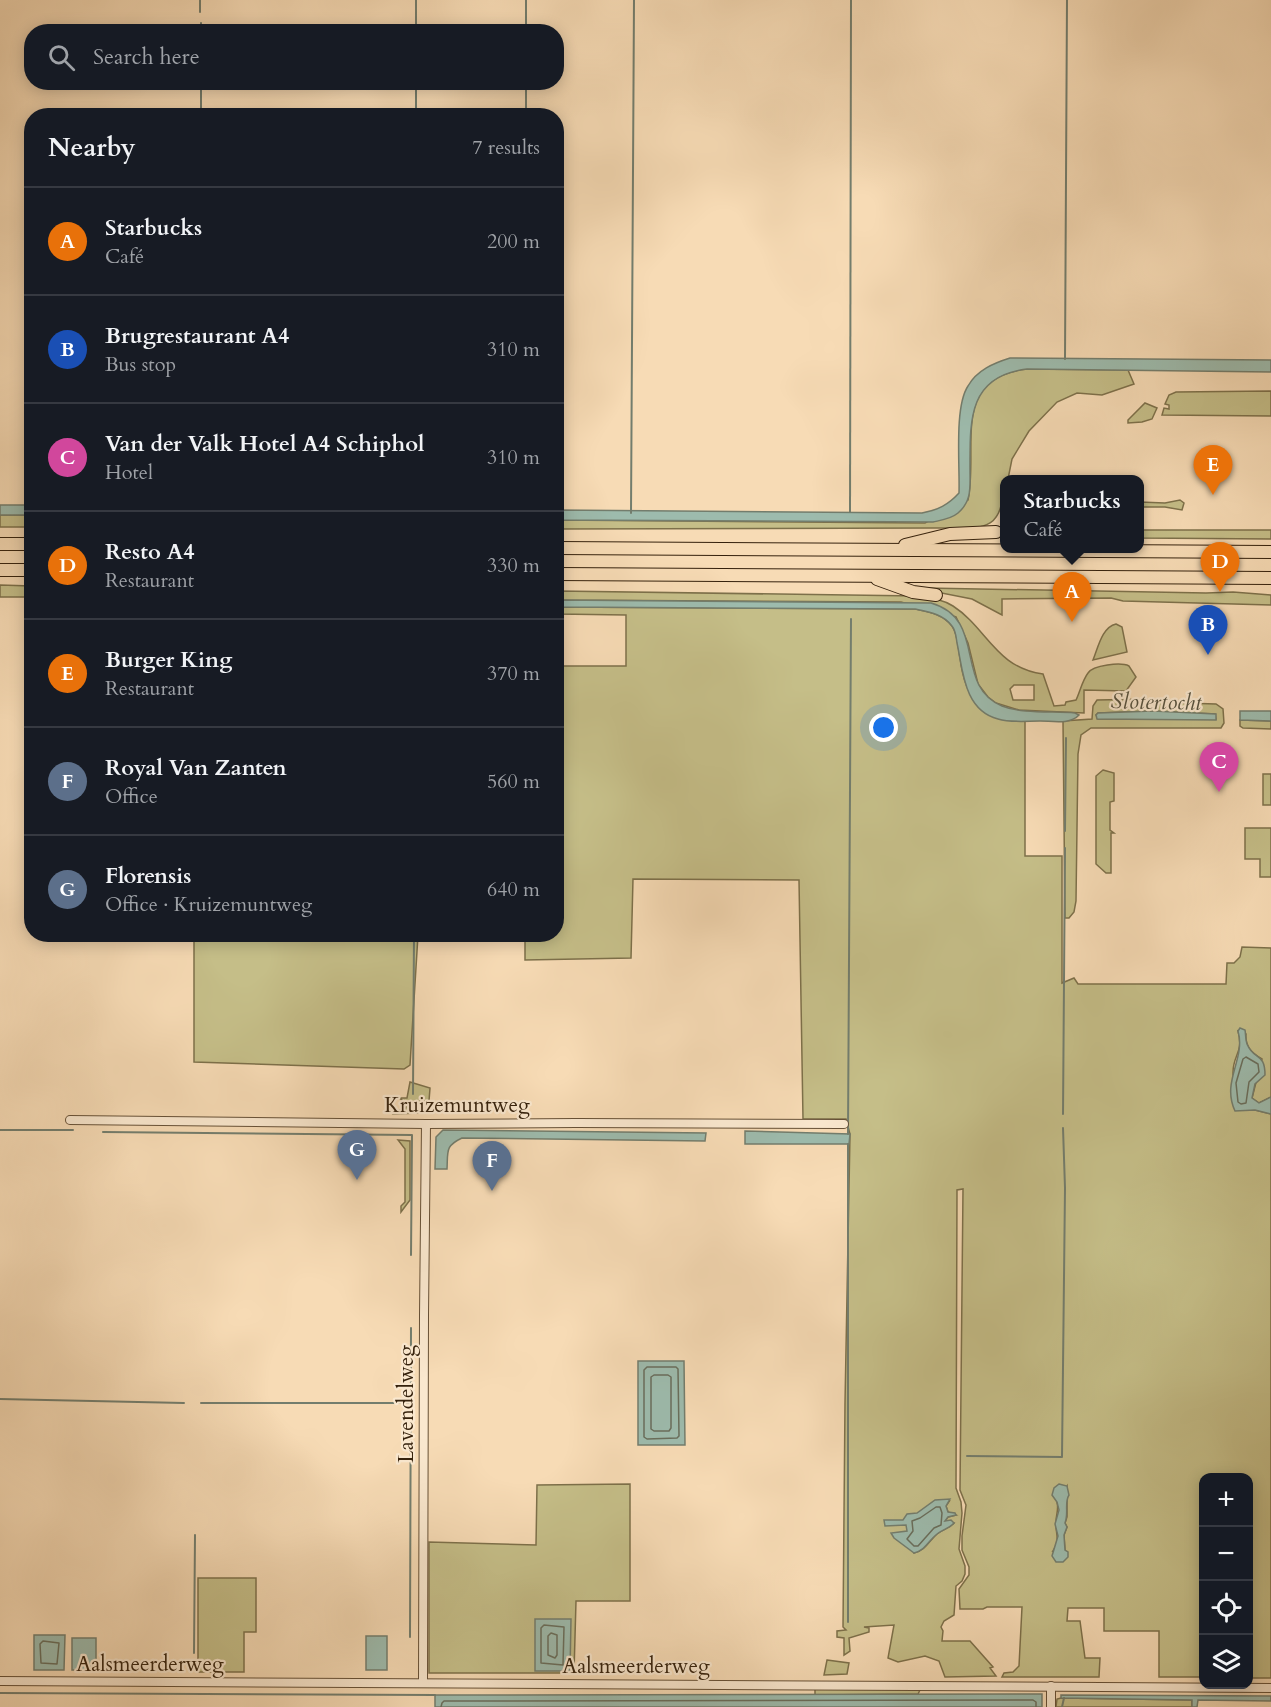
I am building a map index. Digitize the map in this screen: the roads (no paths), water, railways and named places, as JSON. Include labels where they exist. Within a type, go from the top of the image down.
[{"type":"highway","points":[[887,550],[950,534],[996,532]]},
{"type":"highway","points":[[0,544],[24,544]]},
{"type":"highway","points":[[564,548],[1000,551]]},
{"type":"highway","points":[[1144,551],[1271,552]]},
{"type":"highway","points":[[0,570],[24,570]]},
{"type":"highway","points":[[564,574],[1271,578]]},
{"type":"highway","points":[[868,575],[913,592],[936,595]]},
{"type":"street","name":"Kruizemuntweg","points":[[70,1120],[426,1124],[576,1122],[844,1124]]},
{"type":"street","name":"Lavendelweg","points":[[423,1683],[426,1124]]},
{"type":"street","name":"Aalsmeerderweg","points":[[0,1681],[1271,1688]]},
{"type":"street","points":[[1051,1686],[1051,1707]]},
{"type":"water","points":[[1010,358],[1271,360],[1271,372],[1027,369],[1007,373],[993,381],[983,391],[976,404],[970,435],[970,488],[966,504],[952,517],[933,522],[564,520],[564,510],[922,513],[933,510],[947,504],[959,493],[959,422],[964,396],[972,380],[992,365]]},
{"type":"water","points":[[0,505],[24,505],[24,515],[0,515]]},
{"type":"water","points":[[564,600],[931,603],[948,611],[959,623],[966,637],[978,684],[987,696],[1010,709],[1079,715],[1066,721],[1019,722],[998,719],[987,714],[978,707],[967,688],[953,628],[935,614],[915,609],[564,607]]},
{"type":"water","points":[[1153,711],[1216,714],[1216,720],[1097,719],[1096,715],[1098,713]]},
{"type":"water","points":[[1240,711],[1271,711],[1271,721],[1240,720]]},
{"type":"water","points":[[1240,1028],[1245,1030],[1247,1044],[1265,1068],[1265,1075],[1255,1084],[1252,1098],[1259,1103],[1271,1097],[1271,1114],[1255,1110],[1235,1111],[1231,1100],[1232,1080],[1239,1051],[1238,1031]]},
{"type":"water","points":[[443,1130],[706,1133],[705,1141],[462,1138],[448,1150],[447,1169],[435,1169],[436,1137]]},
{"type":"water","points":[[745,1131],[850,1134],[849,1144],[745,1144]]},
{"type":"water","points":[[638,1361],[684,1361],[685,1445],[638,1445]]},
{"type":"water","points":[[1059,1484],[1067,1486],[1069,1495],[1065,1523],[1067,1527],[1064,1535],[1068,1557],[1063,1562],[1056,1562],[1052,1556],[1058,1536],[1055,1524],[1059,1510],[1052,1495],[1054,1488]]},
{"type":"water","points":[[950,1499],[946,1506],[948,1512],[956,1515],[948,1517],[945,1521],[951,1520],[954,1523],[937,1534],[918,1552],[914,1553],[894,1538],[891,1533],[907,1531],[906,1525],[885,1526],[884,1520],[903,1520],[907,1514],[917,1513],[935,1500]]},
{"type":"water","points":[[535,1619],[571,1619],[570,1671],[535,1671]]},
{"type":"water","points":[[34,1635],[65,1635],[64,1670],[34,1670]]},
{"type":"water","points":[[366,1636],[387,1636],[387,1670],[366,1670]]},
{"type":"water","points":[[72,1638],[96,1638],[96,1670],[72,1670]]},
{"type":"water","points":[[1042,1694],[1042,1707],[435,1707],[435,1695]]},
{"type":"water","points":[[1061,1695],[1271,1696],[1271,1701],[1198,1700],[1197,1707],[1192,1707],[1192,1700],[1061,1698]]},
{"type":"waterway","points":[[200,0],[200,12]]},
{"type":"waterway","points":[[416,0],[416,24]]},
{"type":"waterway","points":[[526,0],[526,24]]},
{"type":"waterway","points":[[631,513],[634,0]]},
{"type":"waterway","points":[[850,512],[851,0]]},
{"type":"waterway","points":[[1065,359],[1067,0]]},
{"type":"waterway","points":[[201,90],[201,108]]},
{"type":"waterway","points":[[416,90],[416,108]]},
{"type":"waterway","points":[[526,90],[526,108]]},
{"type":"waterway","points":[[848,1134],[851,619]]},
{"type":"waterway","points":[[1065,831],[1066,738]]},
{"type":"waterway","points":[[1063,1114],[1065,848]]},
{"type":"waterway","points":[[413,1094],[414,942]]},
{"type":"waterway","points":[[967,1456],[1062,1457],[1065,1188],[1063,1128]]},
{"type":"waterway","points":[[0,1130],[73,1130]]},
{"type":"waterway","points":[[103,1132],[412,1135],[411,1255]]},
{"type":"waterway","points":[[848,1144],[848,1622]]},
{"type":"waterway","points":[[410,1637],[411,1328]]},
{"type":"waterway","points":[[0,1399],[184,1403]]},
{"type":"waterway","points":[[201,1403],[410,1403]]},
{"type":"waterway","points":[[194,1653],[195,1535]]},
{"type":"waterway","points":[[0,1693],[435,1695]]},
{"type":"waterway","points":[[1062,1707],[1064,1698]]},
{"type":"place","name":"Burger King","points":[[1213,495]]},
{"type":"place","name":"Resto A4","points":[[1220,592]]},
{"type":"place","name":"Starbucks","points":[[1072,622]]},
{"type":"place","name":"Brugrestaurant A4","points":[[1208,655]]},
{"type":"place","name":"Van der Valk Hotel A4 Schiphol","points":[[1219,792]]},
{"type":"place","name":"Florensis","points":[[357,1180]]},
{"type":"place","name":"Royal Van Zanten","points":[[492,1191]]},
{"type":"water label","name":"Slotertocht","points":[[1156,701]]}]
